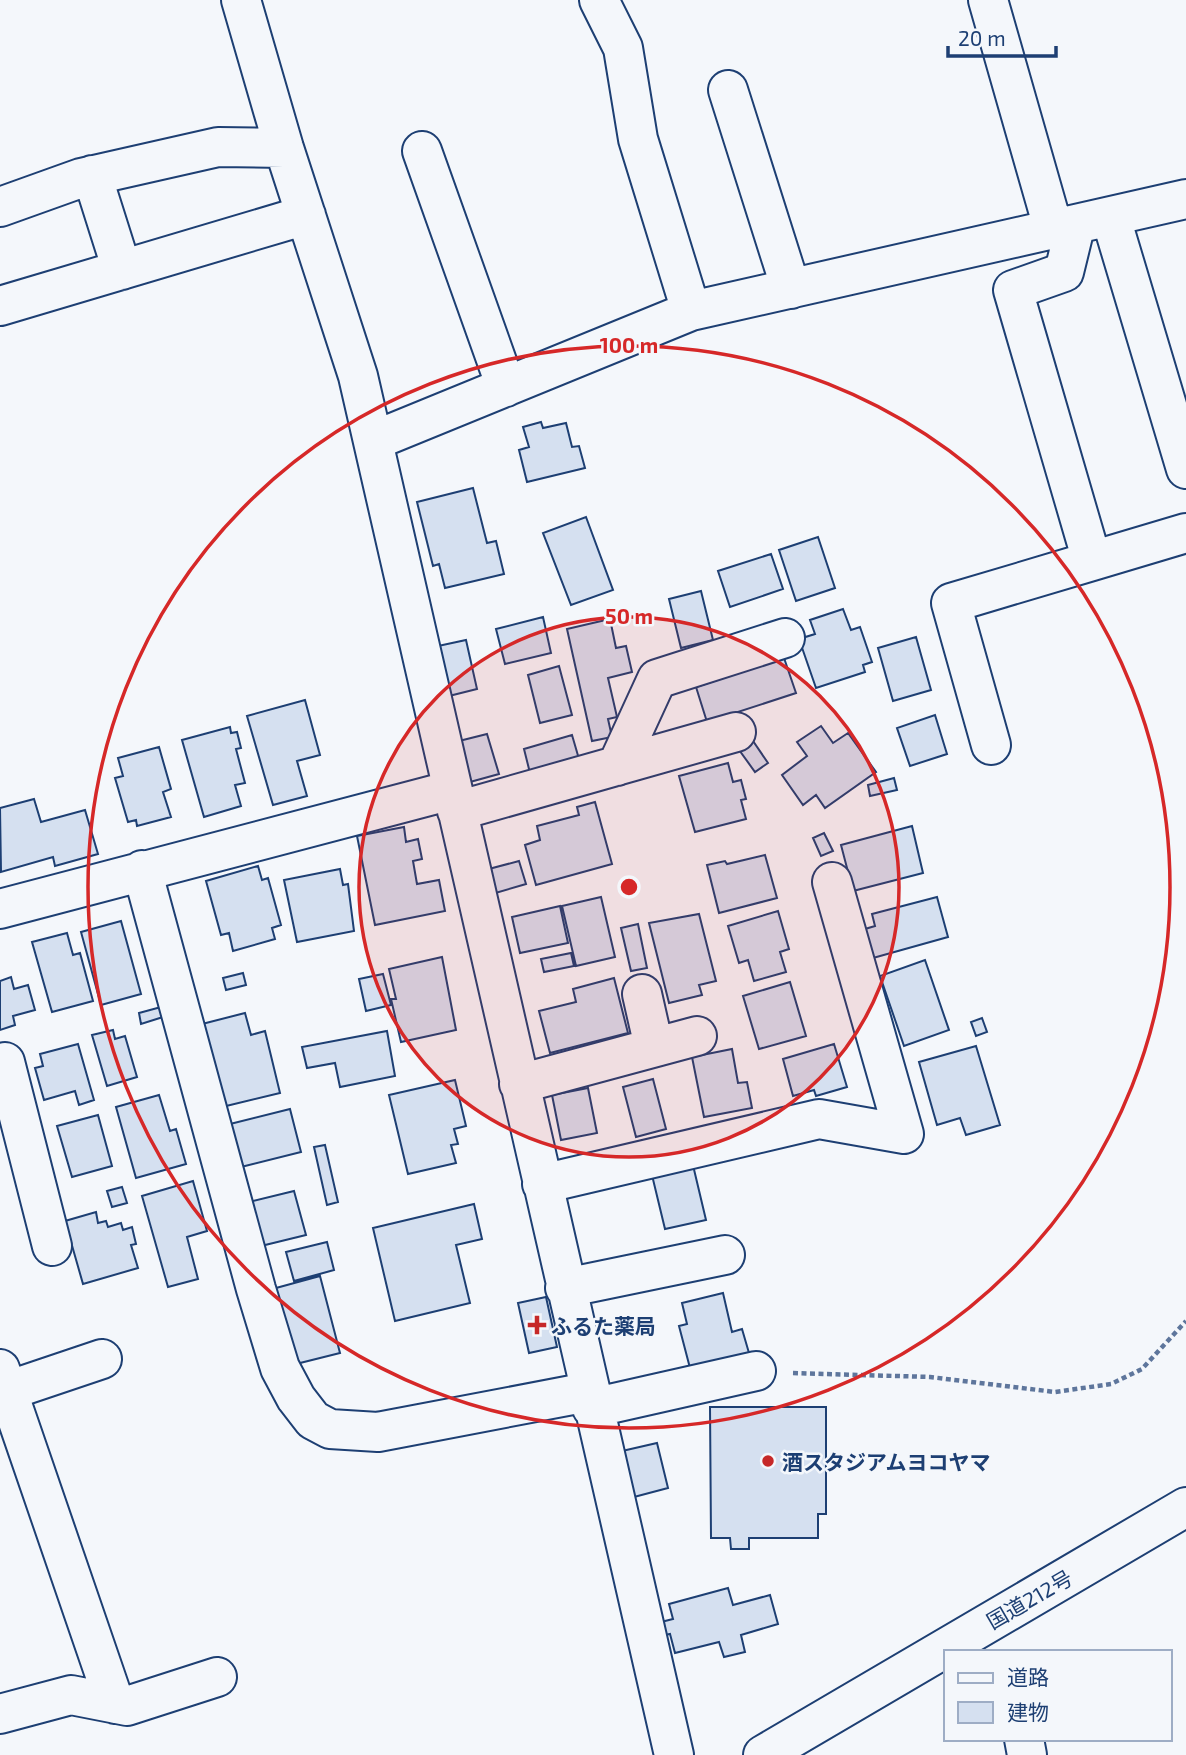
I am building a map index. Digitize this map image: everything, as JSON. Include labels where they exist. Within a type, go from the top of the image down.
[{"type":"main road","points":[[241,0],[284,148],[358,376],[590,1400],[674,1755]]},
{"type":"main road","points":[[599,0],[623,48],[638,139],[691,311]]},
{"type":"main road","points":[[988,0],[1064,229],[1064,272],[1013,290],[1092,561]]},
{"type":"main road","points":[[728,90],[791,289]]},
{"type":"main road","points":[[0,207],[92,175],[218,146],[284,148]]},
{"type":"main road","points":[[422,151],[506,387]]},
{"type":"main road","points":[[92,175],[122,270]]},
{"type":"main road","points":[[373,441],[691,311],[1064,229],[1186,199]]},
{"type":"main road","points":[[0,306],[306,215]]},
{"type":"main road","points":[[1111,218],[1186,469]]},
{"type":"main road","points":[[991,746],[951,603],[1186,533]]},
{"type":"main road","points":[[617,766],[657,679],[785,638]]},
{"type":"main road","points":[[0,909],[142,870],[617,766],[736,732]]},
{"type":"main road","points":[[142,870],[256,1289],[281,1368],[296,1398],[313,1420],[330,1429],[377,1432],[590,1400],[756,1371]]},
{"type":"main road","points":[[542,1184],[819,1119],[904,1134],[832,882]]},
{"type":"main road","points":[[642,994],[654,1047]]},
{"type":"main road","points":[[519,1084],[697,1036]]},
{"type":"main road","points":[[0,1065],[5,1062],[52,1246]]},
{"type":"main road","points":[[565,1289],[725,1255]]},
{"type":"main road","points":[[102,1359],[4,1380],[115,1704]]},
{"type":"main road","name":"国道212号","points":[[963,1650],[1186,1507]]},
{"type":"main road","name":"国道212号","points":[[763,1755],[944,1660]]},
{"type":"main road","points":[[0,1714],[71,1695],[127,1706],[217,1677]]},
{"type":"path","points":[[756,1371],[930,1377],[1055,1392],[1111,1384],[1142,1369],[1186,1321]]},
{"type":"building","points":[[541,422],[543,428],[566,423],[572,447],[579,446],[585,468],[527,482],[519,450],[529,447],[523,427]]},
{"type":"building","points":[[473,488],[487,543],[496,541],[504,574],[445,588],[439,564],[433,566],[417,502]]},
{"type":"building","points":[[586,517],[613,590],[571,605],[543,533]]},
{"type":"building","points":[[818,537],[835,588],[796,601],[779,550]]},
{"type":"building","points":[[771,554],[783,589],[730,607],[718,571]]},
{"type":"building","points":[[701,591],[713,640],[681,648],[669,599]]},
{"type":"building","points":[[843,609],[851,630],[860,627],[872,662],[863,665],[865,672],[816,688],[799,639],[815,634],[810,620]]},
{"type":"building","points":[[543,617],[551,653],[505,664],[496,629]]},
{"type":"building","points":[[610,619],[616,648],[626,646],[632,672],[608,678],[617,717],[608,719],[612,737],[592,741],[567,629]]},
{"type":"building","points":[[916,637],[931,690],[893,701],[878,648]]},
{"type":"building","points":[[466,640],[477,689],[449,696],[438,646]]},
{"type":"building","points":[[783,655],[796,693],[707,722],[696,687],[726,677],[725,674]]},
{"type":"building","points":[[559,666],[572,715],[540,723],[528,675]]},
{"type":"building","points":[[305,700],[320,755],[297,761],[307,796],[273,805],[247,716]]},
{"type":"building","points":[[935,715],[947,754],[910,766],[897,728]]},
{"type":"building","points":[[821,726],[833,743],[848,733],[876,772],[825,808],[816,795],[803,805],[782,775],[807,756],[797,742]]},
{"type":"building","points":[[230,727],[231,733],[237,732],[241,748],[236,749],[245,783],[235,785],[241,806],[204,817],[182,740]]},
{"type":"building","points":[[487,734],[499,774],[470,782],[459,741]]},
{"type":"building","points":[[572,735],[579,759],[530,773],[524,749]]},
{"type":"building","points":[[751,738],[768,763],[755,772],[737,747]]},
{"type":"building","points":[[159,747],[171,789],[163,792],[171,817],[137,826],[136,820],[128,822],[115,778],[123,776],[118,758]]},
{"type":"building","points":[[728,763],[733,782],[741,780],[746,799],[741,800],[746,819],[695,832],[679,776]]},
{"type":"building","points":[[894,778],[897,790],[870,796],[868,785]]},
{"type":"building","points":[[34,799],[41,822],[85,810],[98,854],[55,866],[53,857],[1,872],[0,808]]},
{"type":"building","points":[[595,802],[612,864],[536,885],[525,845],[540,840],[537,826],[579,815],[577,807]]},
{"type":"building","points":[[912,826],[923,873],[853,891],[841,845]]},
{"type":"building","points":[[404,827],[406,842],[418,839],[422,859],[413,861],[417,884],[439,880],[445,911],[375,925],[357,836]]},
{"type":"building","points":[[824,833],[833,851],[821,856],[813,838]]},
{"type":"building","points":[[765,855],[777,898],[719,913],[707,865],[725,861],[727,864]]},
{"type":"building","points":[[519,861],[526,884],[492,894],[485,870]]},
{"type":"building","points":[[258,866],[262,880],[268,878],[281,925],[272,928],[275,939],[233,951],[229,933],[221,935],[206,881]]},
{"type":"building","points":[[340,869],[343,885],[348,884],[354,931],[297,942],[284,880]]},
{"type":"building","points":[[601,897],[615,957],[576,966],[562,906]]},
{"type":"building","points":[[937,897],[948,937],[873,958],[865,929],[875,926],[872,914]]},
{"type":"building","points":[[560,906],[568,943],[520,953],[512,917]]},
{"type":"building","points":[[778,911],[789,949],[780,952],[786,972],[754,981],[748,960],[739,963],[728,926]]},
{"type":"building","points":[[699,914],[716,981],[699,985],[702,995],[669,1003],[649,923]]},
{"type":"building","points":[[121,921],[141,994],[101,1005],[81,932]]},
{"type":"building","points":[[638,924],[647,968],[631,971],[621,928]]},
{"type":"building","points":[[67,933],[73,955],[80,953],[93,1001],[52,1012],[32,942]]},
{"type":"building","points":[[571,953],[574,966],[544,972],[541,959]]},
{"type":"building","points":[[442,957],[456,1030],[401,1042],[391,999],[396,999],[389,969]]},
{"type":"building","points":[[925,960],[949,1030],[904,1046],[880,976]]},
{"type":"building","points":[[243,973],[246,985],[226,990],[223,978]]},
{"type":"building","points":[[383,974],[391,1005],[366,1011],[359,979]]},
{"type":"building","points":[[11,977],[14,989],[28,985],[35,1010],[13,1016],[15,1025],[0,1030],[0,981]]},
{"type":"building","points":[[614,978],[628,1033],[550,1053],[539,1011],[576,1002],[573,989]]},
{"type":"building","points":[[790,982],[806,1036],[759,1049],[743,996]]},
{"type":"building","points":[[161,1007],[163,1017],[141,1024],[139,1013]]},
{"type":"building","points":[[245,1013],[251,1035],[265,1031],[280,1093],[222,1107],[202,1024]]},
{"type":"building","points":[[982,1018],[987,1032],[976,1036],[971,1022]]},
{"type":"building","points":[[113,1030],[115,1039],[125,1036],[137,1077],[107,1086],[92,1035]]},
{"type":"building","points":[[387,1031],[395,1076],[340,1087],[335,1063],[307,1068],[302,1047]]},
{"type":"building","points":[[78,1044],[94,1100],[79,1105],[75,1091],[44,1100],[35,1068],[43,1066],[40,1054]]},
{"type":"building","points":[[834,1044],[847,1087],[816,1096],[814,1090],[793,1096],[783,1059]]},
{"type":"building","points":[[976,1046],[1000,1125],[966,1135],[960,1118],[937,1125],[919,1062]]},
{"type":"building","points":[[732,1049],[738,1083],[747,1082],[752,1108],[704,1117],[692,1057]]},
{"type":"building","points":[[653,1079],[666,1129],[636,1137],[623,1087]]},
{"type":"building","points":[[455,1080],[466,1126],[454,1129],[458,1144],[451,1145],[456,1163],[408,1174],[389,1095]]},
{"type":"building","points":[[588,1088],[597,1133],[561,1140],[552,1095]]},
{"type":"building","points":[[159,1095],[170,1131],[176,1129],[186,1164],[136,1178],[116,1107]]},
{"type":"building","points":[[290,1109],[301,1152],[241,1167],[230,1124]]},
{"type":"building","points":[[98,1115],[112,1166],[72,1177],[57,1126]]},
{"type":"building","points":[[325,1145],[338,1202],[327,1205],[314,1147]]},
{"type":"building","points":[[692,1161],[706,1220],[665,1229],[651,1171]]},
{"type":"building","points":[[193,1181],[207,1231],[187,1237],[198,1279],[168,1287],[142,1196]]},
{"type":"building","points":[[122,1187],[127,1203],[112,1207],[107,1191]]},
{"type":"building","points":[[294,1191],[306,1235],[261,1246],[249,1202]]},
{"type":"building","points":[[474,1204],[482,1239],[456,1245],[470,1303],[395,1321],[373,1228]]},
{"type":"building","points":[[96,1212],[98,1223],[106,1221],[108,1227],[121,1223],[123,1230],[132,1227],[136,1244],[131,1245],[138,1268],[83,1284],[65,1221]]},
{"type":"building","points":[[327,1242],[334,1270],[294,1281],[286,1252]]},
{"type":"building","points":[[320,1276],[340,1353],[296,1364],[276,1288]]},
{"type":"building","points":[[723,1293],[732,1332],[742,1329],[749,1353],[690,1368],[679,1326],[687,1324],[682,1303]]},
{"type":"building","name":"ふるた薬局","points":[[546,1297],[557,1347],[529,1353],[518,1303]]},
{"type":"building","name":"酒スタジアムヨコヤマ","points":[[710,1407],[826,1407],[826,1514],[818,1514],[818,1538],[749,1538],[749,1549],[731,1549],[730,1538],[711,1538]]},
{"type":"building","points":[[657,1443],[668,1488],[634,1497],[622,1451]]},
{"type":"building","points":[[728,1588],[733,1605],[770,1595],[778,1624],[741,1635],[745,1652],[724,1657],[719,1642],[675,1653],[670,1634],[665,1635],[661,1622],[673,1619],[669,1604]]},
{"type":"place","name":"ふるた薬局","points":[[537,1325]]},
{"type":"place","name":"酒スタジアムヨコヤマ","points":[[768,1461]]}]
